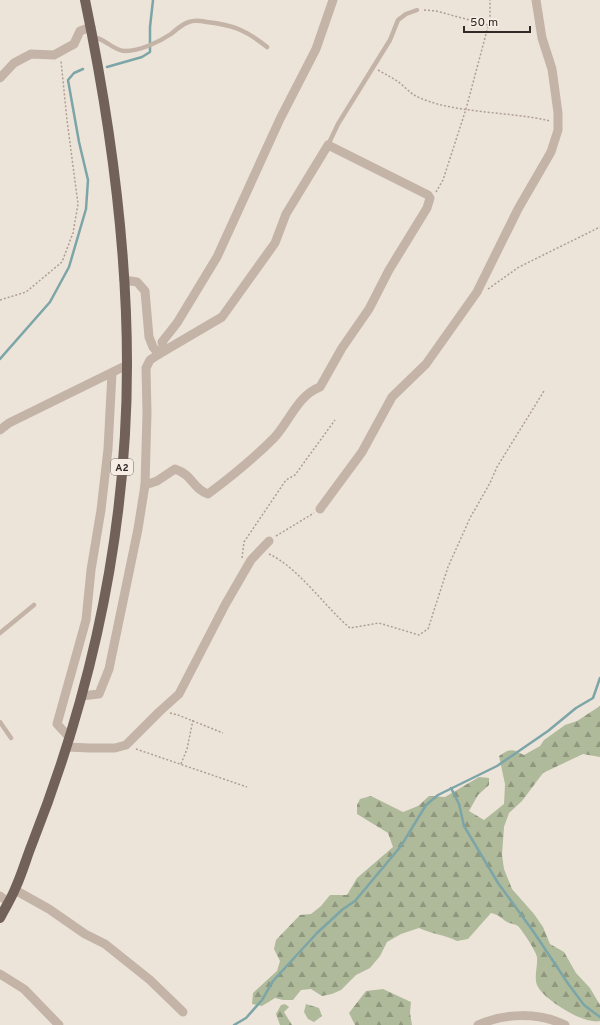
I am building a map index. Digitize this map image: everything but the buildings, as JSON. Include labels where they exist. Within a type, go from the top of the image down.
[{"type":"main road","name":"A2","points":[[0,918],[4,899],[15,890],[56,780],[81,696],[96,638],[117,521],[125,436],[127,365],[123,254],[113,161],[85,0]]},
{"type":"street","points":[[162,351],[162,342],[177,323],[225,241],[280,119],[316,49],[333,0]]},
{"type":"street","points":[[320,509],[362,452],[392,397],[426,364],[476,292],[518,209],[551,152],[558,130],[558,123],[552,69],[542,38],[536,0]]},
{"type":"street","points":[[0,78],[14,62],[31,54],[54,55],[74,44],[80,30],[91,32]]},
{"type":"street","points":[[81,696],[99,694],[109,670],[138,529],[145,485],[147,414],[146,368],[150,360],[162,351],[222,317],[275,243],[286,214],[328,146],[428,195],[430,198],[427,208],[389,270],[369,308],[342,348],[320,387],[314,389],[298,406],[274,438],[208,494],[202,492],[186,473],[175,469],[157,481],[145,485]]},
{"type":"street","points":[[124,280],[137,282],[145,291],[145,309],[149,337],[152,347],[162,351]]},
{"type":"street","points":[[0,430],[9,423],[127,365]]},
{"type":"street","points":[[112,373],[108,449],[101,510],[91,570],[86,620],[57,724],[68,742],[89,748],[115,748],[126,745],[179,694],[250,560],[269,540]]},
{"type":"street","points":[[15,890],[49,909],[86,934],[105,944],[150,980],[182,1012]]},
{"type":"street","points":[[0,974],[24,989],[59,1025]]},
{"type":"street","points":[[478,1025],[494,1018],[528,1015],[565,1025]]},
{"type":"lane","points":[[328,146],[338,124],[390,40],[398,20],[406,14],[417,10]]},
{"type":"lane","points":[[91,32],[117,49],[125,51],[149,45],[189,22],[202,21],[237,27],[250,33],[268,47]]},
{"type":"lane","points":[[0,633],[34,605]]},
{"type":"lane","points":[[0,722],[11,738]]},
{"type":"path","points":[[430,198],[435,194],[443,180],[466,109],[490,19],[490,0]]},
{"type":"path","points":[[417,10],[436,11],[488,25]]},
{"type":"path","points":[[0,300],[26,292],[62,262],[73,233],[78,204],[67,120],[61,51]]},
{"type":"path","points":[[373,67],[397,81],[414,95],[437,103],[466,109],[534,117],[558,123]]},
{"type":"path","points":[[476,292],[490,288],[519,267],[600,227]]},
{"type":"path","points":[[260,550],[279,559],[350,628],[379,624],[419,635],[428,629],[448,567],[470,518],[490,483],[497,466],[544,391]]},
{"type":"path","points":[[241,561],[244,542],[286,480],[295,475],[335,420]]},
{"type":"path","points":[[269,540],[320,509]]},
{"type":"path","points":[[159,712],[178,714],[223,733]]},
{"type":"path","points":[[181,765],[187,749],[193,720]]},
{"type":"path","points":[[126,745],[247,787]]},
{"type":"green space","points":[[600,706],[600,757],[583,754],[543,773],[522,801],[509,813],[504,827],[502,855],[504,869],[512,889],[534,914],[543,927],[550,944],[564,952],[576,973],[590,988],[600,1005],[600,1021],[593,1021],[576,1016],[557,1005],[542,993],[536,980],[537,957],[529,941],[518,926],[509,923],[491,913],[468,939],[457,941],[419,928],[401,934],[387,942],[380,956],[370,968],[356,975],[341,990],[332,994],[322,996],[311,989],[301,990],[293,1000],[275,998],[262,1006],[252,1004],[253,993],[277,971],[280,961],[274,949],[276,940],[300,915],[311,914],[321,906],[330,895],[347,895],[357,878],[393,847],[388,833],[357,814],[357,805],[360,799],[371,796],[403,812],[418,806],[429,796],[445,797],[479,777],[489,778],[489,785],[478,795],[469,811],[484,820],[504,804],[505,784],[499,756],[512,750],[524,755],[540,746],[544,740],[565,725],[577,721]]},
{"type":"green space","points":[[383,989],[411,1002],[410,1013],[412,1025],[355,1025],[349,1013],[366,991]]},
{"type":"green space","points":[[285,1004],[289,1007],[284,1012],[292,1025],[280,1025],[276,1014],[281,1005]]},
{"type":"green space","points":[[306,1004],[319,1008],[322,1016],[314,1022],[308,1019],[304,1012]]},
{"type":"waterway","points":[[107,67],[142,57],[150,52],[150,27],[153,0]]},
{"type":"waterway","points":[[0,359],[50,302],[69,267],[86,209],[88,180],[79,142],[68,80],[74,73],[83,69]]},
{"type":"waterway","points":[[234,1025],[246,1018],[262,1000],[273,981],[317,933],[343,909],[355,901],[401,846],[426,805],[438,795],[497,766],[548,731],[576,708],[593,698],[600,678]]},
{"type":"waterway","points":[[451,788],[459,804],[464,826],[498,883],[584,1005],[600,1017]]}]
